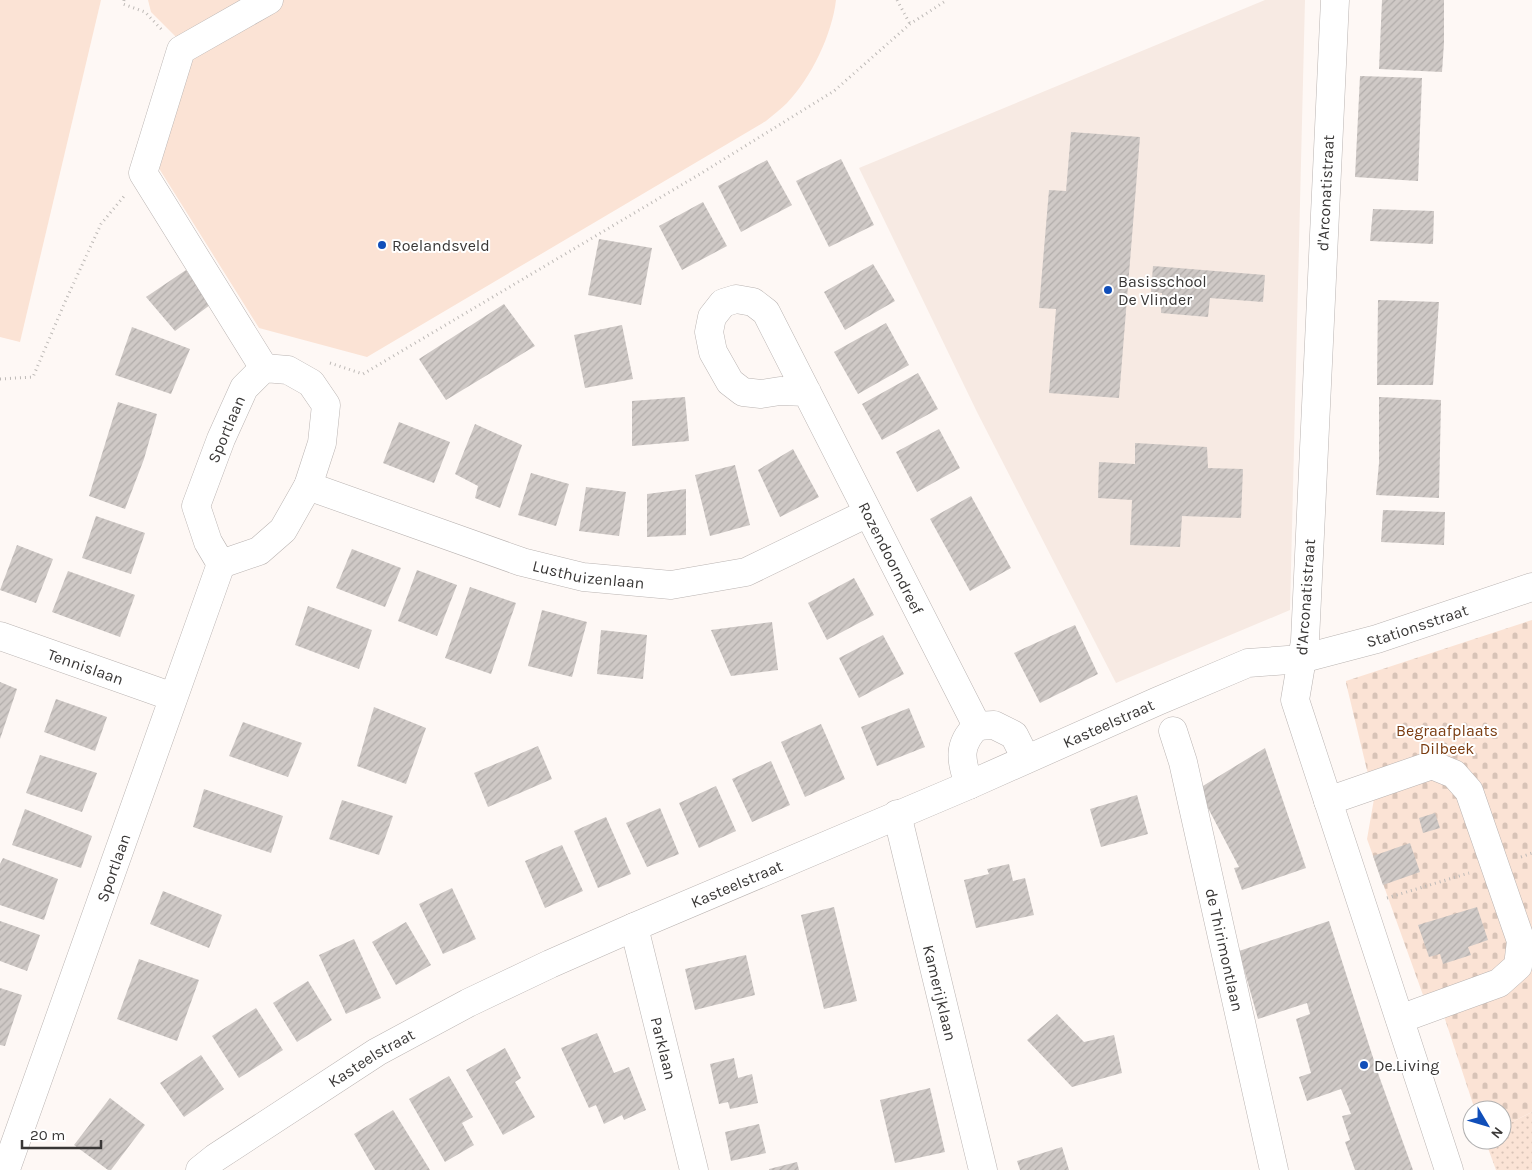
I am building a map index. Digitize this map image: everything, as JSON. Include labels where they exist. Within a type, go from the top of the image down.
[{"type":"street","points":[[221,564],[259,551],[283,530],[308,486],[322,443],[326,404],[311,383],[288,370],[264,368],[143,173],[181,50],[269,0]]},
{"type":"street","name":"d'Arconatistraat","points":[[1334,0],[1305,641],[1295,700],[1449,1170]]},
{"type":"street","name":"Sportlaan","points":[[4,1170],[6,1169],[221,564],[208,542],[196,506],[221,439],[244,388],[264,368]]},
{"type":"street","name":"Rozendoorndreef","points":[[806,392],[977,726]]},
{"type":"street","name":"Lusthuizenlaan","points":[[308,486],[522,562],[582,576],[671,585],[746,572],[868,513]]},
{"type":"street","name":"Stationsstraat","points":[[1301,659],[1377,639],[1532,587]]},
{"type":"street","name":"Tennislaan","points":[[0,636],[173,697]]},
{"type":"street","name":"Kasteelstraat","points":[[213,1166],[377,1052],[468,1003],[550,964],[634,926],[969,785],[1248,663],[1301,659]]},
{"type":"street","points":[[969,785],[962,763],[963,747],[970,733],[977,726],[994,725],[1014,735],[1026,759]]},
{"type":"street","name":"de Thirimontlaan","points":[[1172,730],[1184,762],[1274,1170]]},
{"type":"street","points":[[1328,801],[1432,765],[1454,774],[1469,791],[1521,941],[1518,966],[1499,983],[1400,1019]]},
{"type":"street","name":"Kamerijklaan","points":[[897,814],[982,1170]]},
{"type":"street","name":"Parklaan","points":[[634,926],[694,1170]]},
{"type":"path","points":[[124,0],[123,4],[144,12],[181,50]]},
{"type":"path","points":[[897,0],[910,24]]},
{"type":"path","points":[[327,362],[363,374],[692,179],[834,92],[910,24],[947,0]]},
{"type":"path","points":[[0,379],[34,377],[65,302],[101,224],[143,173]]},
{"type":"path","points":[[1363,906],[1496,866],[1532,853]]},
{"type":"shaded area","name":"Basisschool De Vlinder","points":[[1265,0],[1305,0],[1290,610],[1116,683],[977,412],[859,168]]},
{"type":"green space","points":[[0,0],[101,0],[20,342],[0,337]]},
{"type":"green space","name":"Roelandsveld","points":[[148,0],[836,0],[830,27],[812,69],[796,93],[766,121],[367,357],[259,328],[155,162],[176,37],[151,12]]},
{"type":"green space","name":"Begraafplaats Dilbeek","points":[[1532,620],[1532,1112],[1512,1122],[1512,1100],[1472,1100],[1436,992],[1423,995],[1367,839],[1374,799],[1346,681]]},
{"type":"green space","points":[[1532,1112],[1532,1170],[1496,1170],[1489,1150],[1512,1150],[1512,1122]]},
{"type":"building","points":[[1382,0],[1444,0],[1442,72],[1379,69]]},
{"type":"building","points":[[1360,76],[1422,78],[1418,181],[1355,177]]},
{"type":"building","points":[[1071,132],[1140,137],[1119,398],[1049,393],[1056,309],[1039,308],[1049,190],[1066,191]]},
{"type":"building","points":[[841,159],[874,225],[829,247],[796,181]]},
{"type":"building","points":[[767,160],[792,205],[741,232],[718,186]]},
{"type":"building","points":[[703,202],[727,246],[682,270],[659,226]]},
{"type":"building","points":[[1373,209],[1434,211],[1433,244],[1370,241]]},
{"type":"building","points":[[599,239],[652,248],[641,305],[588,295]]},
{"type":"building","points":[[873,264],[895,301],[845,330],[824,292]]},
{"type":"building","points":[[1153,266],[1265,275],[1263,302],[1210,298],[1208,317],[1161,313],[1162,293],[1151,292]]},
{"type":"building","points":[[186,270],[210,305],[175,331],[146,297]]},
{"type":"building","points":[[1378,300],[1439,302],[1433,385],[1377,385]]},
{"type":"building","points":[[504,304],[535,346],[446,400],[419,359]]},
{"type":"building","points":[[886,323],[909,365],[858,394],[834,352]]},
{"type":"building","points":[[622,325],[633,379],[585,388],[574,335]]},
{"type":"building","points":[[132,327],[190,349],[171,394],[115,375]]},
{"type":"building","points":[[918,373],[938,409],[882,440],[862,404]]},
{"type":"building","points":[[685,397],[689,441],[632,446],[632,401]]},
{"type":"building","points":[[1379,397],[1441,400],[1439,498],[1376,495],[1379,463]]},
{"type":"building","points":[[118,402],[157,414],[144,459],[125,509],[89,496]]},
{"type":"building","points":[[399,422],[450,442],[434,483],[383,463]]},
{"type":"building","points":[[475,424],[522,445],[500,508],[475,498],[478,486],[455,474]]},
{"type":"building","points":[[939,429],[960,468],[917,492],[896,452]]},
{"type":"building","points":[[1135,443],[1207,447],[1208,468],[1243,469],[1241,518],[1182,516],[1180,547],[1130,545],[1132,500],[1098,498],[1099,462],[1135,464]]},
{"type":"building","points":[[793,449],[819,497],[780,517],[758,470]]},
{"type":"building","points":[[735,465],[750,525],[710,536],[695,475]]},
{"type":"building","points":[[531,473],[569,484],[556,526],[518,515]]},
{"type":"building","points":[[586,487],[626,492],[619,536],[579,531]]},
{"type":"building","points":[[686,489],[686,535],[647,537],[647,494]]},
{"type":"building","points":[[971,496],[1011,568],[970,591],[930,519]]},
{"type":"building","points":[[1383,510],[1445,512],[1444,545],[1381,542]]},
{"type":"building","points":[[96,516],[145,533],[131,574],[82,558]]},
{"type":"building","points":[[17,545],[53,559],[36,603],[0,590]]},
{"type":"building","points":[[352,549],[401,568],[385,607],[336,588]]},
{"type":"building","points":[[417,570],[457,585],[437,636],[398,621]]},
{"type":"building","points":[[68,571],[135,595],[120,637],[52,612]]},
{"type":"building","points":[[854,578],[874,615],[827,640],[808,603]]},
{"type":"building","points":[[470,587],[516,603],[491,674],[445,658]]},
{"type":"building","points":[[308,606],[372,630],[359,669],[295,645]]},
{"type":"building","points":[[542,610],[587,622],[572,677],[528,666]]},
{"type":"building","points":[[772,622],[778,670],[731,676],[711,630]]},
{"type":"building","points":[[1075,625],[1098,674],[1040,703],[1014,653]]},
{"type":"building","points":[[601,630],[647,635],[643,679],[597,674]]},
{"type":"building","points":[[883,635],[904,674],[859,698],[839,658]]},
{"type":"building","points":[[0,682],[17,689],[0,739]]},
{"type":"building","points":[[56,699],[107,717],[95,751],[44,732]]},
{"type":"building","points":[[374,707],[426,728],[406,784],[357,766]]},
{"type":"building","points":[[909,708],[925,747],[877,766],[861,727]]},
{"type":"building","points":[[243,722],[302,743],[288,777],[229,756]]},
{"type":"building","points":[[821,724],[845,779],[805,797],[781,742]]},
{"type":"building","points":[[538,746],[552,779],[488,807],[474,773]]},
{"type":"building","points":[[1265,748],[1306,868],[1242,890],[1234,868],[1239,867],[1198,789]]},
{"type":"building","points":[[40,755],[97,773],[82,812],[26,793]]},
{"type":"building","points":[[771,761],[790,805],[752,822],[732,779]]},
{"type":"building","points":[[716,786],[736,831],[699,848],[679,803]]},
{"type":"building","points":[[204,789],[283,816],[271,853],[193,827]]},
{"type":"building","points":[[1137,795],[1148,834],[1101,847],[1090,809]]},
{"type":"building","points":[[342,800],[393,816],[379,855],[329,839]]},
{"type":"building","points":[[660,808],[679,854],[647,867],[626,823]]},
{"type":"building","points":[[25,809],[92,836],[81,868],[12,845]]},
{"type":"building","points":[[1435,813],[1440,828],[1423,833],[1419,818]]},
{"type":"building","points":[[606,817],[631,874],[598,888],[574,831]]},
{"type":"building","points":[[1410,843],[1420,872],[1383,885],[1373,856]]},
{"type":"building","points":[[562,845],[583,891],[545,908],[525,861]]},
{"type":"building","points":[[3,858],[58,879],[44,920],[0,905],[0,864]]},
{"type":"building","points":[[1009,864],[1013,881],[1025,878],[1034,915],[976,928],[964,880],[989,874],[987,869]]},
{"type":"building","points":[[452,888],[476,939],[443,954],[419,904]]},
{"type":"building","points":[[163,891],[222,915],[209,948],[150,924]]},
{"type":"building","points":[[834,907],[857,1001],[824,1009],[801,915]]},
{"type":"building","points":[[1477,907],[1488,940],[1468,947],[1471,955],[1443,964],[1440,954],[1429,957],[1418,925]]},
{"type":"building","points":[[0,921],[40,935],[27,971],[0,961]]},
{"type":"building","points":[[1329,921],[1379,1076],[1413,1170],[1355,1170],[1345,1142],[1350,1140],[1342,1116],[1351,1114],[1341,1089],[1307,1101],[1299,1077],[1311,1073],[1296,1019],[1310,1014],[1307,1003],[1258,1019],[1239,951]]},
{"type":"building","points":[[406,922],[431,965],[396,985],[372,942]]},
{"type":"building","points":[[354,939],[381,998],[346,1014],[319,955]]},
{"type":"building","points":[[746,955],[755,995],[695,1010],[685,969]]},
{"type":"building","points":[[139,959],[199,980],[177,1041],[117,1019]]},
{"type":"building","points":[[308,981],[332,1020],[297,1042],[273,1003]]},
{"type":"building","points":[[0,988],[22,995],[5,1046],[0,1045]]},
{"type":"building","points":[[256,1008],[283,1050],[239,1078],[212,1036]]},
{"type":"building","points":[[1057,1014],[1084,1042],[1114,1035],[1122,1073],[1072,1087],[1027,1040]]},
{"type":"building","points":[[597,1033],[614,1073],[629,1067],[646,1110],[624,1120],[622,1115],[604,1124],[596,1105],[589,1108],[561,1048]]},
{"type":"building","points":[[505,1048],[521,1078],[515,1082],[535,1117],[503,1135],[466,1070]]},
{"type":"building","points":[[201,1055],[224,1089],[184,1117],[160,1083]]},
{"type":"building","points":[[734,1058],[738,1078],[752,1074],[758,1103],[730,1109],[728,1102],[719,1104],[710,1064]]},
{"type":"building","points":[[449,1076],[473,1117],[462,1123],[474,1145],[445,1162],[409,1099]]},
{"type":"building","points":[[930,1088],[945,1152],[895,1163],[880,1100]]},
{"type":"building","points":[[110,1098],[145,1125],[111,1170],[108,1170],[74,1145]]},
{"type":"building","points":[[393,1110],[430,1170],[375,1170],[354,1134]]},
{"type":"building","points":[[759,1124],[766,1153],[731,1161],[725,1132]]},
{"type":"building","points":[[1062,1147],[1069,1170],[1020,1170],[1017,1161]]},
{"type":"building","points":[[797,1162],[799,1170],[769,1170],[769,1169]]},
{"type":"place","name":"Roelandsveld","points":[[382,245]]},
{"type":"place","name":"Basisschool De Vlinder","points":[[1108,290]]},
{"type":"place","name":"De.Living","points":[[1364,1065]]}]
